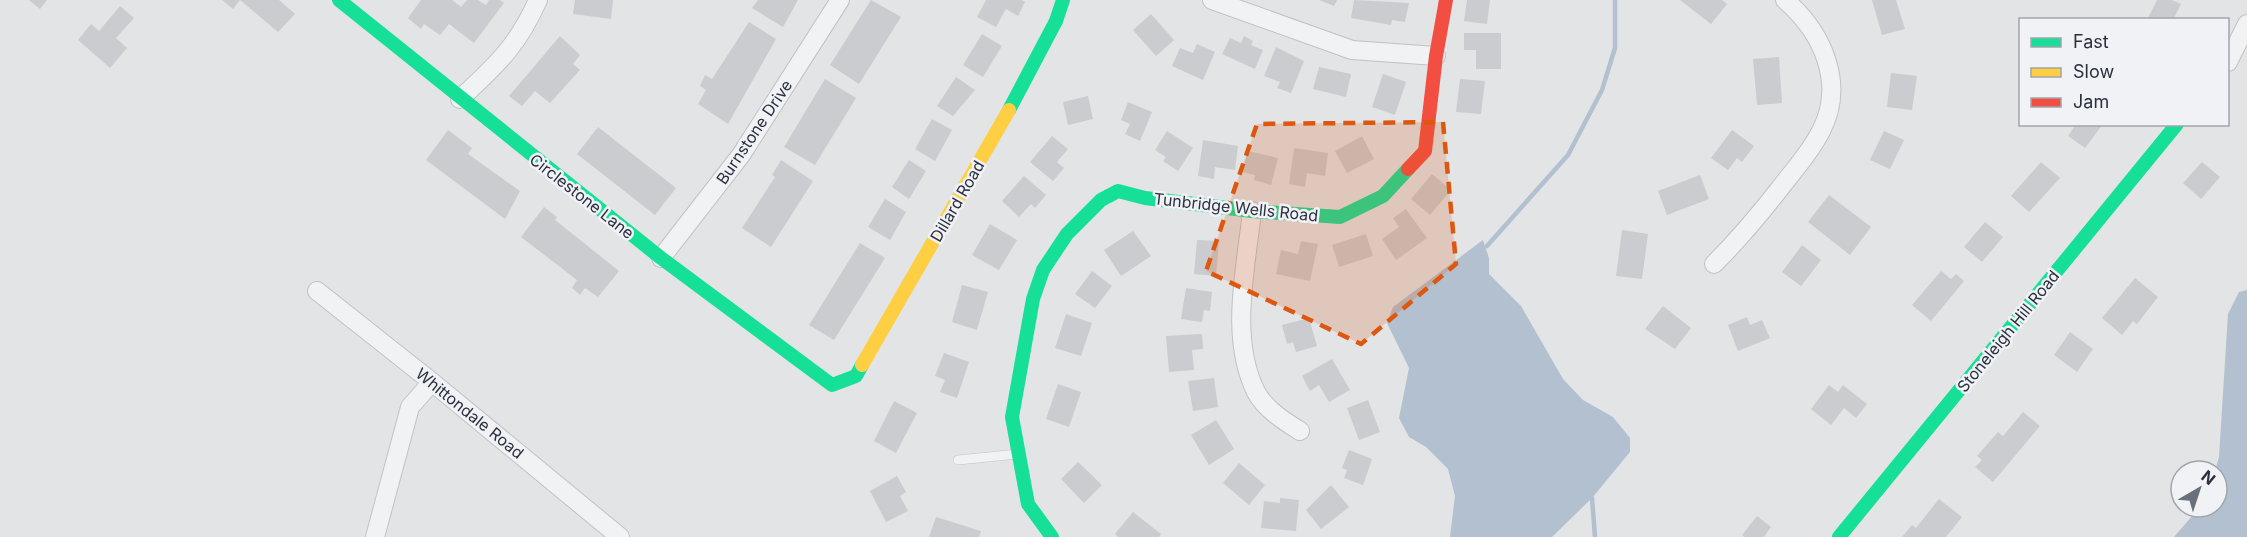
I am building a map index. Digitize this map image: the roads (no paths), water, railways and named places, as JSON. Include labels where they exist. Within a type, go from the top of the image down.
[{"type":"street","name":"Circlestone Lane","points":[[339,0],[661,258],[831,385]]},
{"type":"street","points":[[460,99],[510,51],[526,27],[538,0]]},
{"type":"street","name":"Burnstone Drive","points":[[661,258],[741,155],[840,0]]},
{"type":"street","name":"Dillard Road","points":[[831,385],[856,376],[997,132],[1056,21],[1064,0]]},
{"type":"street","points":[[1212,0],[1352,50],[1436,56]]},
{"type":"street","name":"Tunbridge Wells Road","points":[[1052,537],[1028,504],[1012,417],[1033,299],[1043,270],[1067,234],[1101,200],[1118,191],[1145,198],[1252,211],[1340,217],[1383,196],[1425,151],[1436,56],[1446,0]]},
{"type":"street","points":[[1714,264],[1735,243],[1800,163],[1821,130],[1830,108],[1832,91],[1825,56],[1804,17],[1785,0]]},
{"type":"street","points":[[2229,60],[2247,24]]},
{"type":"street","name":"Stoneleigh Hill Road","points":[[1839,537],[2175,126]]},
{"type":"street","points":[[1252,211],[1241,327],[1243,355],[1257,394],[1276,416],[1300,431]]},
{"type":"street","name":"Whittondale Road","points":[[317,291],[432,382],[620,537]]},
{"type":"street","points":[[375,537],[410,407],[432,382]]},
{"type":"lane","points":[[958,460],[1019,454]]},
{"type":"water","points":[[1483,240],[1489,258],[1489,274],[1521,306],[1563,379],[1583,400],[1613,417],[1630,438],[1630,452],[1592,498],[1552,537],[1450,537],[1455,496],[1448,469],[1426,447],[1409,437],[1399,418],[1409,368],[1387,323],[1393,307]]},
{"type":"water","points":[[2247,290],[2247,537],[2174,537],[2190,519],[2229,519],[2229,459],[2218,459],[2228,314],[2239,292]]},
{"type":"waterway","points":[[1487,246],[1568,155],[1602,90],[1615,48],[1615,0]]},
{"type":"waterway","points":[[1592,498],[1595,537]]}]
